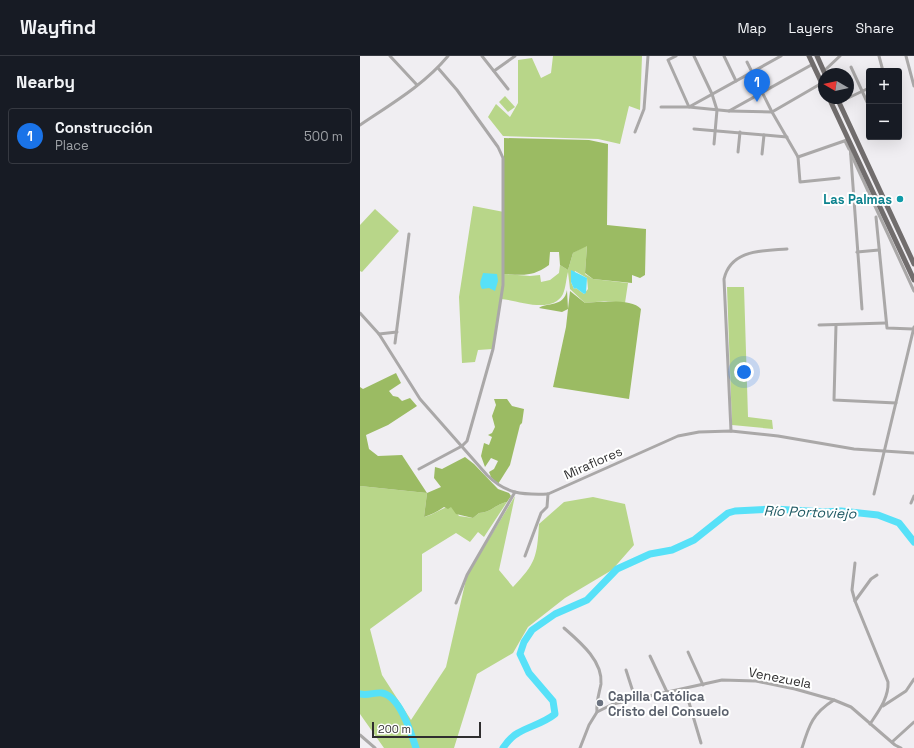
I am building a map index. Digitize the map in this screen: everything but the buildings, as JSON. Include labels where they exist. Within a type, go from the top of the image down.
[{"type":"main road","points":[[809,56],[818,75]]},
{"type":"main road","points":[[819,57],[823,68]]},
{"type":"main road","points":[[832,104],[885,223],[914,280]]},
{"type":"main road","points":[[840,104],[914,262]]},
{"type":"street","points":[[390,56],[417,85]]},
{"type":"street","points":[[360,124],[417,85],[438,68],[448,56]]},
{"type":"street","points":[[482,56],[508,89]]},
{"type":"street","points":[[494,71],[515,56]]},
{"type":"street","points":[[635,132],[644,109],[648,56]]},
{"type":"street","points":[[676,56],[668,60],[689,107]]},
{"type":"street","points":[[694,56],[712,94],[717,110],[714,144]]},
{"type":"street","points":[[724,56],[736,81]]},
{"type":"street","points":[[689,107],[781,56]]},
{"type":"street","points":[[828,68],[840,56]]},
{"type":"street","points":[[879,56],[882,68]]},
{"type":"street","points":[[906,56],[914,86]]},
{"type":"street","points":[[747,62],[772,112],[798,157],[800,182],[839,178]]},
{"type":"street","points":[[729,111],[813,64]]},
{"type":"street","points":[[851,67],[866,100]]},
{"type":"street","points":[[419,469],[462,446],[467,441],[493,349],[504,274],[503,158],[498,147],[475,114],[438,68]]},
{"type":"street","points":[[661,107],[689,107],[729,111],[772,112],[818,89]]},
{"type":"street","points":[[854,95],[866,89]]},
{"type":"street","points":[[694,129],[787,137]]},
{"type":"street","points":[[738,152],[740,132]]},
{"type":"street","points":[[762,154],[764,135]]},
{"type":"street","points":[[798,157],[848,141],[862,309]]},
{"type":"street","points":[[850,151],[885,223],[914,291]]},
{"type":"street","points":[[874,494],[886,450],[914,328],[887,328],[876,217]]},
{"type":"street","points":[[877,228],[885,223]]},
{"type":"street","points":[[396,343],[409,234]]},
{"type":"street","points":[[731,431],[727,374],[725,272],[732,262],[744,254],[788,249]]},
{"type":"street","points":[[857,252],[880,250]]},
{"type":"street","name":"Miraflores","points":[[360,314],[380,334],[420,399],[498,486],[515,492],[533,495],[548,494],[678,436],[699,432],[731,431],[778,436],[854,449],[914,452]]},
{"type":"street","points":[[819,325],[886,324]]},
{"type":"street","points":[[836,325],[834,400],[896,403]]},
{"type":"street","points":[[380,334],[397,332]]},
{"type":"street","points":[[456,603],[467,575],[515,492]]},
{"type":"street","points":[[525,556],[541,513],[547,507],[548,494]]},
{"type":"street","points":[[911,503],[914,496]]},
{"type":"street","points":[[855,563],[852,590],[855,601],[888,682],[888,689],[882,706],[870,724]]},
{"type":"street","points":[[855,601],[871,580],[877,575]]},
{"type":"street","points":[[564,628],[579,642],[598,665],[601,673],[597,712],[589,725],[580,748]]},
{"type":"street","points":[[688,652],[703,685]]},
{"type":"street","points":[[650,656],[667,692]]},
{"type":"street","points":[[626,670],[635,698]]},
{"type":"street","points":[[882,706],[906,691],[914,679]]},
{"type":"street","name":"Venezuela","points":[[597,712],[613,704],[635,698],[722,680],[756,681],[834,700],[852,707],[870,724],[901,748]]},
{"type":"street","points":[[685,688],[701,743]]},
{"type":"street","points":[[802,748],[813,719],[822,708],[834,700]]},
{"type":"street","points":[[892,742],[914,722]]},
{"type":"street","points":[[360,735],[375,748]]},
{"type":"green space","points":[[553,56],[642,56],[640,110],[629,106],[620,144],[598,139],[503,136],[488,117],[496,104],[510,117],[518,103],[518,60],[532,58],[541,78],[551,73]]},
{"type":"green space","points":[[505,96],[515,107],[508,112],[499,102]]},
{"type":"green space","points":[[504,138],[589,140],[608,144],[607,225],[646,229],[645,275],[640,278],[632,275],[632,283],[593,279],[585,273],[587,246],[573,253],[568,270],[560,265],[559,252],[550,252],[549,265],[538,272],[523,275],[504,274]]},
{"type":"green space","points":[[473,206],[504,212],[504,274],[530,276],[540,275],[541,282],[550,280],[559,273],[560,265],[568,270],[573,253],[587,245],[585,274],[593,279],[628,283],[625,303],[606,301],[585,303],[570,289],[568,272],[563,294],[558,300],[551,304],[534,305],[501,299],[493,349],[478,350],[475,362],[462,363],[459,297]],"holes":[[[575,271],[587,278],[588,289],[584,294],[576,288],[574,289],[571,282]]]},
{"type":"green space","points":[[375,209],[399,231],[362,272],[360,271],[360,225]]},
{"type":"green space","points":[[727,287],[744,287],[748,417],[772,420],[773,429],[732,425]]},
{"type":"green space","points":[[567,290],[568,309],[562,312],[539,308],[559,302],[565,296]]},
{"type":"green space","points":[[570,291],[585,303],[623,302],[630,303],[641,309],[629,399],[553,387],[566,327]]},
{"type":"green space","points":[[396,373],[401,383],[389,391],[393,396],[398,397],[402,401],[410,398],[417,406],[388,425],[366,435],[369,449],[378,456],[402,455],[427,493],[360,486],[360,387],[363,389]]},
{"type":"green space","points":[[494,399],[507,399],[512,406],[524,409],[522,423],[520,425],[510,465],[498,484],[491,477],[489,472],[494,469],[498,461],[491,458],[485,467],[481,456],[484,443],[489,445],[492,437],[488,435],[492,433],[495,427],[492,416],[496,405]]},
{"type":"green space","points":[[465,457],[474,464],[498,489],[509,493],[511,496],[507,502],[486,512],[479,513],[473,518],[456,514],[451,507],[448,509],[444,507],[424,517],[427,493],[441,487],[434,478],[435,467],[442,469]]},
{"type":"green space","points":[[360,486],[427,493],[424,517],[452,506],[459,516],[473,518],[479,513],[486,512],[507,502],[484,537],[478,532],[470,542],[456,533],[422,554],[422,591],[370,629],[382,675],[411,720],[446,667],[467,575],[515,496],[499,570],[513,587],[526,572],[534,559],[539,524],[564,502],[593,497],[625,504],[634,545],[612,570],[565,598],[528,627],[513,653],[477,674],[454,748],[384,748],[360,714]]},
{"type":"water","points":[[571,270],[587,278],[586,293],[584,294],[576,288],[574,289],[571,282]]},
{"type":"water","points":[[483,273],[497,274],[498,281],[495,291],[489,288],[482,289],[480,282]]},
{"type":"waterway","name":"Río Portoviejo","points":[[503,748],[516,734],[546,720],[555,714],[553,701],[529,673],[520,654],[524,642],[532,630],[555,614],[587,600],[617,569],[650,554],[672,550],[694,540],[728,513],[735,511],[774,509],[825,512],[841,511],[878,515],[899,523],[914,542]]},
{"type":"waterway","name":"Río Portoviejo","points":[[360,694],[366,695],[382,693],[394,701],[404,716],[416,748]]},
{"type":"place","name":"Construcción","points":[[757,102]]},
{"type":"place","name":"Las Palmas","points":[[900,199]]},
{"type":"place","name":"Capilla Católica Cristo del Consuelo","points":[[600,703]]}]
